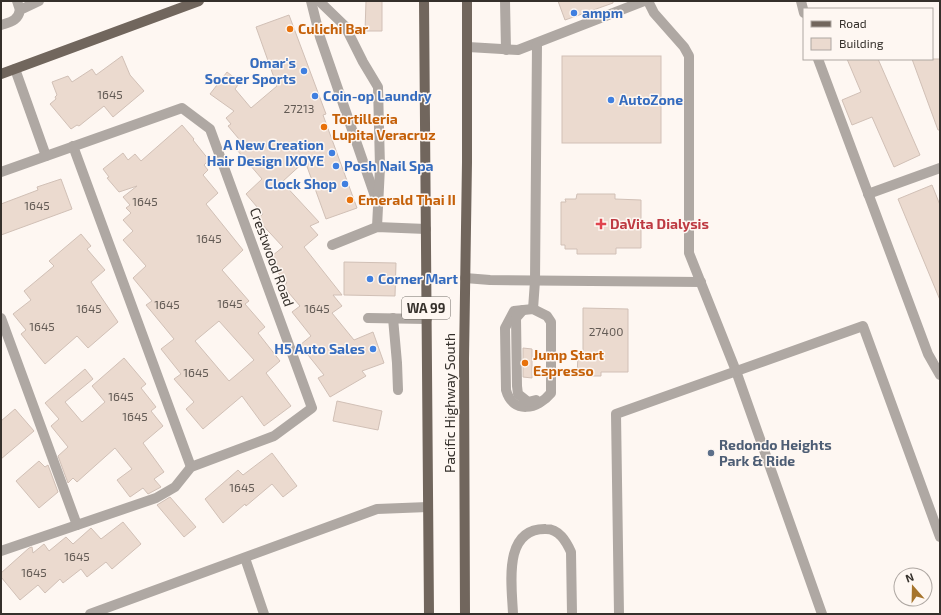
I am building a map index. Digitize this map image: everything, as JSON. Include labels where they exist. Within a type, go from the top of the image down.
[{"type":"main road","points":[[1,74],[199,1]]},
{"type":"main road","name":"Pacific Highway South","points":[[424,1],[429,614]]},
{"type":"main road","name":"Pacific Highway South","points":[[465,614],[464,358],[468,47],[467,1]]},
{"type":"street","points":[[1,25],[14,21],[19,16],[22,5],[39,1]]},
{"type":"street","points":[[312,1],[320,37],[379,207]]},
{"type":"street","points":[[319,1],[345,26],[363,62],[378,87],[380,167],[377,227]]},
{"type":"street","points":[[505,1],[506,50]]},
{"type":"street","points":[[468,47],[518,50],[644,1]]},
{"type":"street","points":[[648,1],[654,13],[684,47],[689,56],[689,253],[736,371],[822,614]]},
{"type":"street","points":[[528,309],[547,316],[551,322],[552,377],[549,388],[543,396],[528,402],[518,394],[516,386],[516,318],[528,309],[536,281],[536,44]]},
{"type":"street","points":[[818,60],[928,354],[940,376]]},
{"type":"street","points":[[15,69],[46,156]]},
{"type":"street","name":"Crestwood Road","points":[[1,172],[182,108],[210,130],[312,408],[274,436],[191,467]]},
{"type":"street","points":[[1,551],[156,498],[175,488],[191,467],[73,146]]},
{"type":"street","points":[[868,194],[940,168]]},
{"type":"street","points":[[332,245],[377,227],[426,229]]},
{"type":"street","points":[[465,278],[536,281],[701,282]]},
{"type":"street","points":[[1,318],[77,525]]},
{"type":"street","points":[[368,318],[426,319]]},
{"type":"street","points":[[393,318],[398,390]]},
{"type":"street","points":[[619,614],[616,414],[863,326],[940,537]]},
{"type":"street","points":[[90,614],[377,509],[428,507]]},
{"type":"street","points":[[513,614],[512,563],[516,546],[525,535],[532,530],[548,529],[560,534],[571,552],[572,614]]},
{"type":"street","points":[[244,558],[264,614]]},
{"type":"building","points":[[366,1],[382,1],[382,31],[365,31]]},
{"type":"building","name":"ampm","points":[[558,1],[613,1],[613,3],[565,20]]},
{"type":"building","points":[[289,15],[326,114],[323,115],[357,208],[326,219],[305,161],[282,182],[319,222],[310,226],[318,235],[304,247],[342,295],[333,295],[342,306],[332,313],[354,340],[373,332],[384,363],[362,371],[366,376],[330,397],[318,378],[324,375],[300,345],[311,336],[292,312],[300,306],[283,286],[287,283],[267,260],[283,247],[257,219],[263,214],[246,194],[262,179],[237,150],[244,145],[228,126],[231,124],[226,118],[234,111],[210,94],[227,72],[240,82],[235,89],[251,108],[277,86],[256,27]]},
{"type":"building","points":[[122,56],[130,75],[144,91],[113,117],[104,106],[79,126],[77,125],[71,129],[50,104],[56,99],[55,97],[57,95],[52,82],[68,76],[72,82],[92,69],[96,75]]},
{"type":"building","name":"AutoZone","points":[[562,56],[661,56],[661,143],[562,143]]},
{"type":"building","points":[[940,59],[940,130],[938,130],[912,60]]},
{"type":"building","points":[[847,60],[878,60],[920,155],[894,167],[872,117],[852,125],[842,100],[861,92]]},
{"type":"building","points":[[182,125],[209,160],[204,165],[208,170],[203,175],[218,193],[206,204],[243,250],[222,270],[249,301],[245,304],[265,327],[258,333],[280,361],[266,373],[291,406],[264,426],[242,396],[203,429],[186,409],[194,402],[174,379],[181,374],[161,349],[174,339],[146,305],[152,301],[133,278],[146,266],[123,240],[133,231],[123,220],[131,213],[126,208],[130,205],[123,197],[137,186],[119,192],[107,178],[109,177],[103,169],[123,153],[128,160],[135,154],[141,161]],"holes":[[[219,321],[254,360],[229,381],[195,341]]]},
{"type":"building","points":[[61,179],[72,209],[1,235],[1,204],[38,190],[37,187]]},
{"type":"building","points":[[932,185],[940,205],[940,300],[898,199]]},
{"type":"building","name":"DaVita Dialysis","points":[[577,194],[615,194],[615,199],[641,200],[641,248],[616,248],[616,254],[577,254],[577,249],[565,249],[565,245],[561,245],[561,202],[566,202],[565,199],[576,199]]},
{"type":"building","points":[[81,234],[91,246],[87,249],[105,270],[91,282],[118,322],[88,348],[77,336],[45,364],[21,334],[26,330],[13,314],[31,300],[24,291],[54,266],[49,261]]},
{"type":"building","name":"Corner Mart","points":[[344,262],[396,263],[395,296],[344,295]]},
{"type":"building","points":[[583,308],[628,309],[628,372],[601,372],[601,376],[577,376],[578,355],[583,355]]},
{"type":"building","name":"Jump Start Espresso","points":[[523,348],[532,349],[532,378],[523,377]]},
{"type":"building","points":[[124,358],[146,384],[141,388],[156,407],[151,411],[163,426],[143,443],[164,472],[154,479],[161,487],[148,494],[143,488],[130,497],[117,480],[132,469],[115,448],[77,482],[73,478],[68,483],[58,456],[68,447],[51,426],[59,419],[45,403],[85,369],[93,379],[65,402],[82,422],[105,402],[92,386]]},
{"type":"building","points":[[337,401],[382,411],[378,430],[333,421]]},
{"type":"building","points":[[15,409],[34,431],[1,459],[1,421]]},
{"type":"building","points":[[272,453],[297,486],[283,497],[272,484],[223,523],[205,499],[238,470],[243,475]]},
{"type":"building","points":[[39,461],[45,467],[48,465],[58,492],[39,508],[16,481]]},
{"type":"building","points":[[170,497],[196,527],[184,537],[157,505]]},
{"type":"building","points":[[123,522],[141,544],[112,569],[106,562],[87,577],[81,569],[63,583],[60,579],[45,593],[38,585],[20,600],[1,577],[1,573],[29,548],[32,547],[33,553],[44,544],[49,551],[66,537],[73,544],[91,528],[101,539]]},
{"type":"place","name":"ampm","points":[[574,13]]},
{"type":"place","name":"Culichi Bar","points":[[290,29]]},
{"type":"place","name":"Omar's Soccer Sports","points":[[304,71]]},
{"type":"place","name":"Coin-op Laundry","points":[[315,96]]},
{"type":"place","name":"AutoZone","points":[[611,100]]},
{"type":"place","name":"Tortilleria Lupita Veracruz","points":[[324,127]]},
{"type":"place","name":"A New Creation Hair Design IXOYE","points":[[332,153]]},
{"type":"place","name":"Posh Nail Spa","points":[[336,166]]},
{"type":"place","name":"Clock Shop","points":[[345,184]]},
{"type":"place","name":"Emerald Thai II","points":[[350,200]]},
{"type":"place","name":"DaVita Dialysis","points":[[601,224]]},
{"type":"place","name":"Corner Mart","points":[[370,279]]},
{"type":"place","name":"H5 Auto Sales","points":[[373,349]]},
{"type":"place","name":"Jump Start Espresso","points":[[525,363]]},
{"type":"place","name":"Redondo Heights Park & Ride","points":[[711,453]]}]
